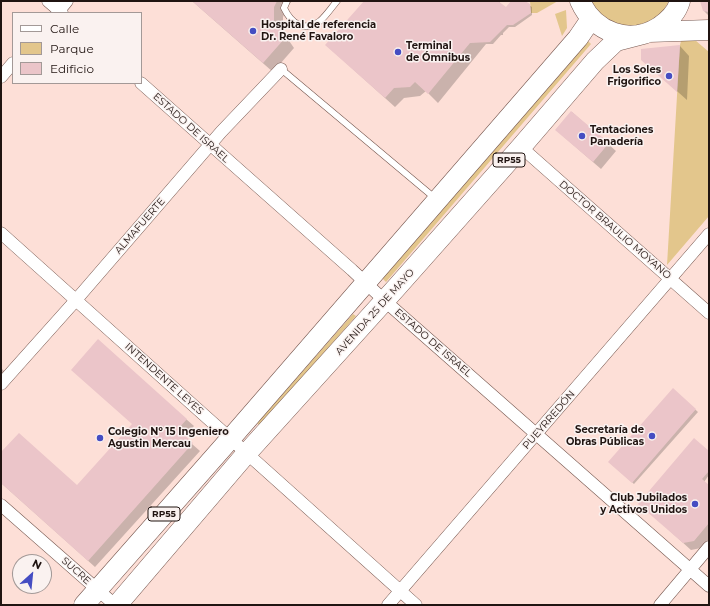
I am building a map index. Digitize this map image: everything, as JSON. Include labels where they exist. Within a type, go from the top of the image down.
[{"type":"main road","name":"AVENIDA 25 DE MAYO","points":[[580,1],[584,10],[591,19],[602,28],[614,33],[628,36],[645,33]]},
{"type":"main road","name":"AVENIDA 25 DE MAYO","points":[[116,605],[246,454],[385,301],[608,48],[616,41],[654,30],[673,15],[680,2]]},
{"type":"main road","points":[[680,2],[681,14],[688,23],[706,33]]},
{"type":"main road","name":"RP55","points":[[84,605],[578,38],[591,19]]},
{"type":"main road","points":[[645,33],[706,33]]},
{"type":"street","points":[[48,1],[59,12],[67,1]]},
{"type":"street","points":[[1,77],[12,64]]},
{"type":"street","name":"ALMAFUERTE","points":[[1,384],[210,145],[281,69]]},
{"type":"street","name":"ESTADO DE ISRAEL","points":[[142,84],[385,301],[709,586]]},
{"type":"street","name":"DOCTOR BRAULIO MOYANO","points":[[521,147],[709,313]]},
{"type":"street","name":"INTENDENTE LEYES","points":[[1,233],[416,605]]},
{"type":"street","name":"PUEYRREDÓN","points":[[388,605],[709,234]]},
{"type":"street","name":"SUCRE","points":[[1,505],[116,605]]},
{"type":"street","points":[[660,605],[709,547]]},
{"type":"lane","points":[[287,1],[284,8],[289,18],[299,25],[310,26],[320,20],[337,1]]},
{"type":"lane","points":[[281,69],[437,200]]},
{"type":"green space","points":[[530,1],[558,1],[537,13],[531,13]]},
{"type":"green space","points":[[587,1],[669,1],[662,13],[651,22],[637,27],[607,23]]},
{"type":"green space","points":[[566,10],[567,28],[562,36],[555,14]]},
{"type":"green space","points":[[587,40],[591,44],[386,282],[382,278]]},
{"type":"green space","points":[[695,40],[709,52],[709,216],[667,265],[680,45],[681,41]]},
{"type":"green space","points":[[353,314],[356,316],[260,426],[257,423]]},
{"type":"building","name":"Hospital de referencia Dr. René Favaloro","points":[[192,1],[277,1],[274,7],[274,21],[285,38],[263,63]]},
{"type":"building","name":"Terminal de Ómnibus","points":[[364,1],[498,1],[506,7],[511,1],[525,1],[530,4],[531,13],[513,25],[507,25],[490,42],[470,43],[428,94],[415,82],[410,87],[394,88],[385,98],[325,45]]},
{"type":"building","points":[[700,1],[709,1],[709,12],[703,11]]},
{"type":"building","name":"Los Soles Frigorifico","points":[[680,45],[677,92],[641,60],[641,49]]},
{"type":"building","name":"Tentaciones Panadería","points":[[571,111],[609,143],[593,162],[555,130]]},
{"type":"building","name":"Colegio Nº 15 Ingeniero Agustin Mercau","points":[[98,339],[187,419],[178,429],[193,443],[88,561],[1,483],[1,452],[19,433],[77,485],[132,424],[71,370]]},
{"type":"building","name":"Secretaría de Obras Públicas","points":[[673,388],[696,409],[632,483],[608,462]]},
{"type":"building","points":[[694,438],[709,451],[709,471],[702,479],[709,485],[709,523],[694,541],[683,543],[638,504]]},
{"type":"place","name":"Hospital de referencia Dr. René Favaloro","points":[[253,31]]},
{"type":"place","name":"Terminal de Ómnibus","points":[[398,52]]},
{"type":"place","name":"Los Soles Frigorifico","points":[[669,76]]},
{"type":"place","name":"Tentaciones Panadería","points":[[582,136]]},
{"type":"place","name":"Secretaría de Obras Públicas","points":[[652,436]]},
{"type":"place","name":"Colegio Nº 15 Ingeniero Agustin Mercau","points":[[100,438]]},
{"type":"place","name":"Club Jubilados y Activos Unidos","points":[[695,504]]}]
